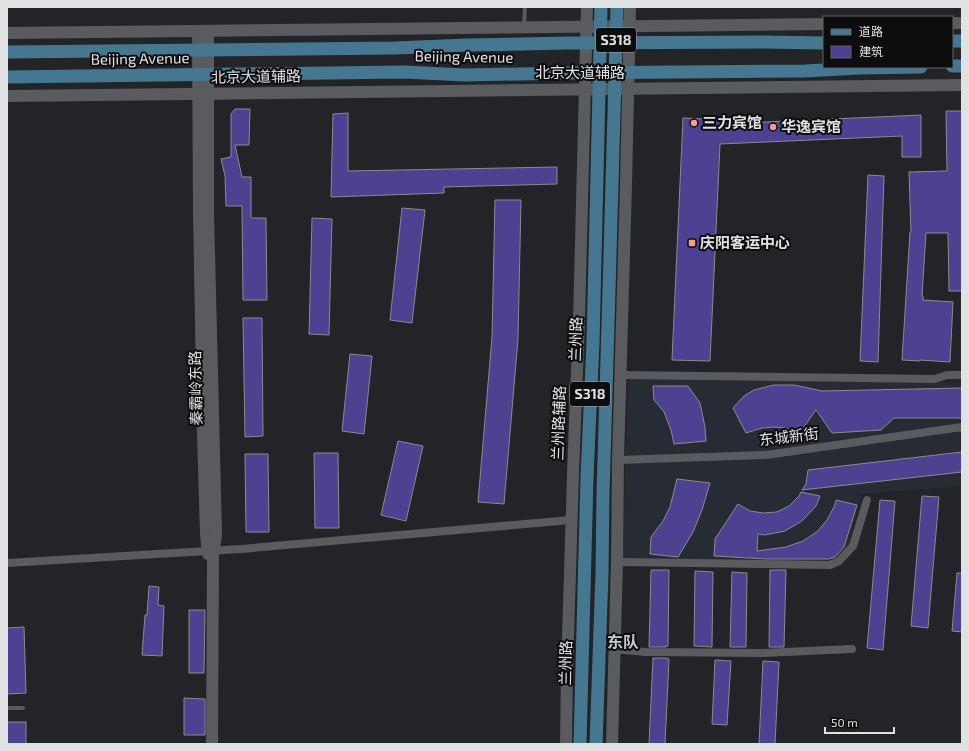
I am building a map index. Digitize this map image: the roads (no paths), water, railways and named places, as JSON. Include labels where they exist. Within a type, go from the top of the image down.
[{"type":"main road","name":"兰州路","points":[[580,744],[601,7]]},
{"type":"main road","name":"S318","points":[[596,744],[617,7]]},
{"type":"main road","name":"Beijing Avenue","points":[[7,52],[394,48],[586,43],[823,43]]},
{"type":"main road","name":"Beijing Avenue","points":[[7,77],[404,72],[465,75],[805,71],[858,68]]},
{"type":"street","name":"兰州路辅路","points":[[566,744],[571,520],[579,320],[587,7]]},
{"type":"street","points":[[612,744],[630,7]]},
{"type":"street","points":[[7,33],[823,24]]},
{"type":"street","name":"秦霸岭东路","points":[[203,31],[203,94],[199,220],[206,534],[211,551],[212,744]]},
{"type":"street","name":"北京大道辅路","points":[[7,96],[962,85]]},
{"type":"street","points":[[620,375],[935,379],[947,375],[962,375]]},
{"type":"street","name":"东城新街","points":[[618,460],[766,455],[962,427]]},
{"type":"street","points":[[617,562],[830,564],[839,562],[854,546],[867,500]]},
{"type":"street","points":[[7,562],[211,551],[571,520]]},
{"type":"street","name":"秦霸岭东路","points":[[208,744],[211,551]]},
{"type":"street","points":[[614,649],[646,652],[763,653],[852,649]]},
{"type":"lane","points":[[524,28],[525,7]]},
{"type":"lane","points":[[7,708],[23,708]]},
{"type":"place","name":"三力宾馆","points":[[694,123]]},
{"type":"place","name":"华逸宾馆","points":[[773,127]]},
{"type":"place","name":"庆阳客运中心","points":[[692,243]]},
{"type":"district","name":"东队","points":[[623,642]]}]
